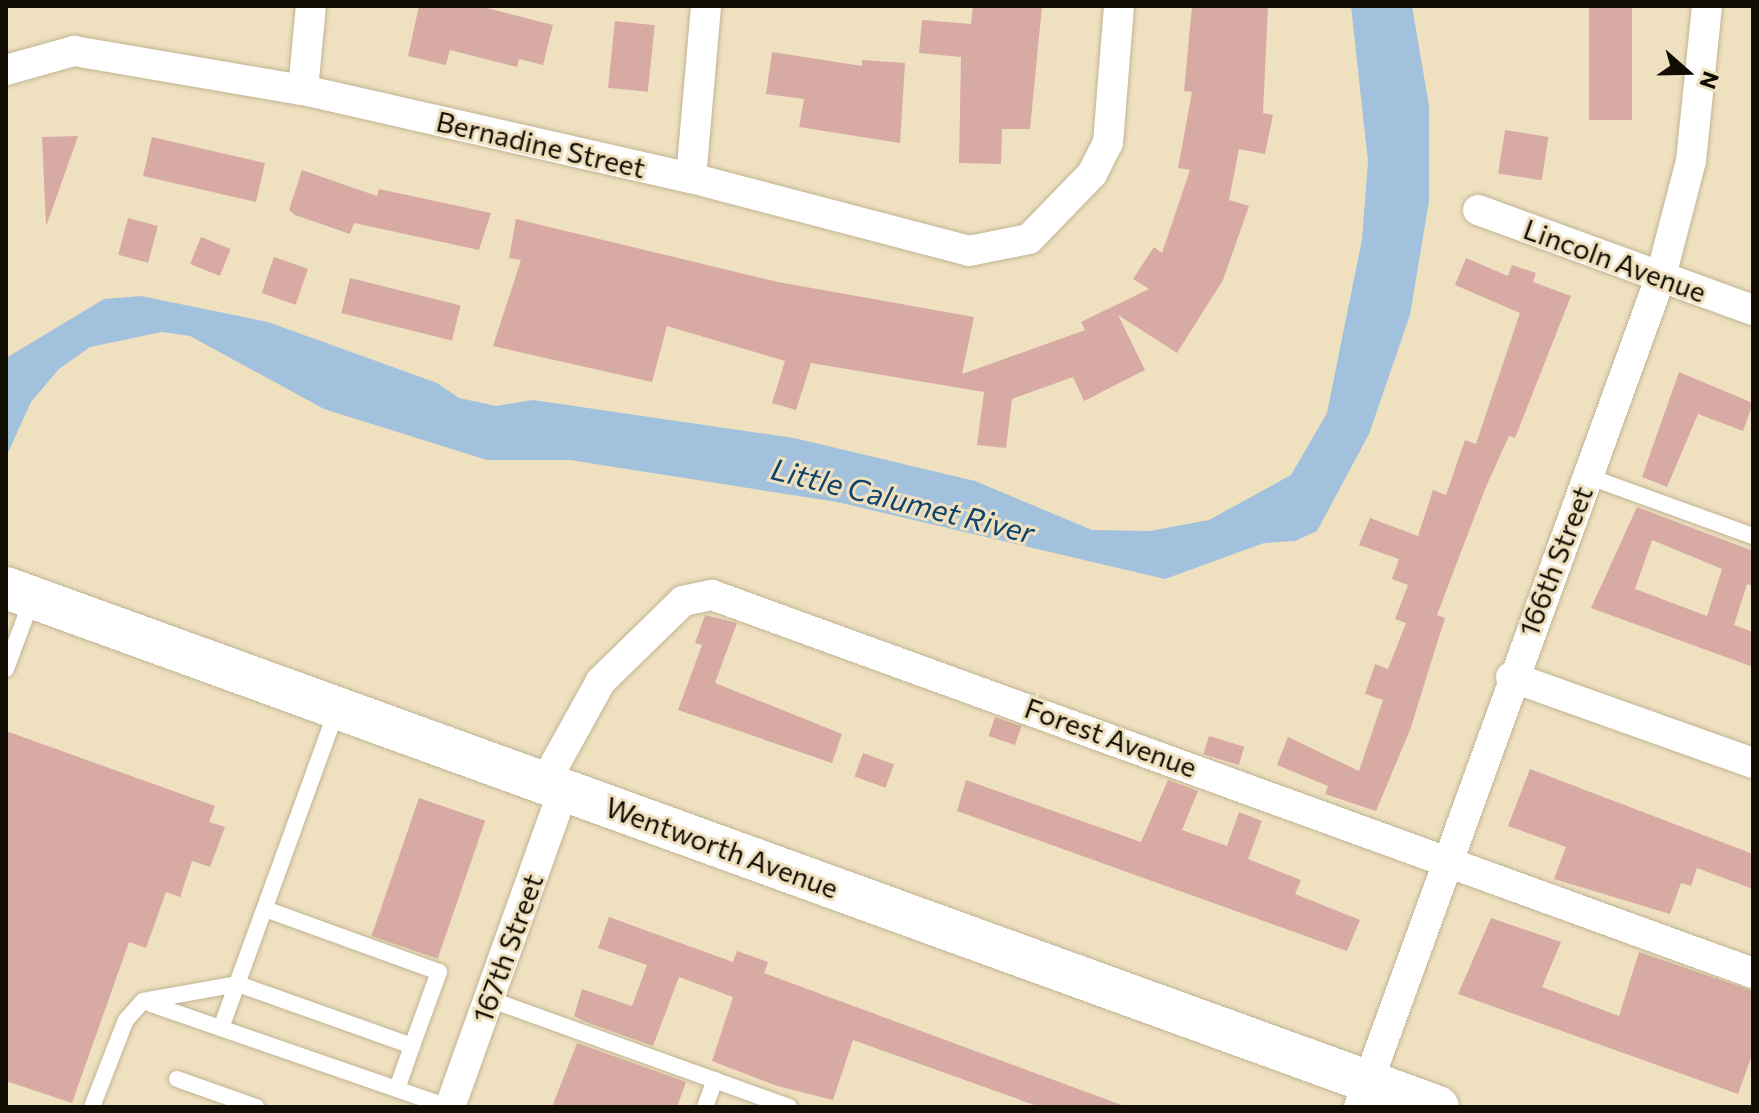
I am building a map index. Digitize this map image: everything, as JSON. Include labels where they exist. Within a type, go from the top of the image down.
[{"type":"street","points":[[303,90],[311,6]]},
{"type":"street","points":[[691,178],[706,6]]},
{"type":"street","name":"Bernadine Street","points":[[6,70],[74,51],[303,90],[691,178],[969,251],[1029,239],[1063,210],[1108,143],[1119,6]]},
{"type":"street","name":"166th Street","points":[[1363,1094],[1511,677],[1661,276],[1691,161],[1707,6]]},
{"type":"street","name":"Lincoln Avenue","points":[[1478,210],[1753,310]]},
{"type":"street","name":"Forest Avenue","points":[[554,786],[601,681],[683,601],[712,595],[1753,973]]},
{"type":"street","name":"Wentworth Avenue","points":[[34,598],[554,786],[1363,1094],[1438,1107]]},
{"type":"street","points":[[1511,677],[1753,763]]},
{"type":"street","name":"167th Street","points":[[449,1107],[489,999],[554,786]]},
{"type":"lane","points":[[1587,476],[1753,536]]},
{"type":"lane","points":[[6,669],[34,598]]},
{"type":"lane","points":[[221,1028],[337,708]]},
{"type":"lane","points":[[265,909],[439,972],[397,1089]]},
{"type":"lane","points":[[92,1107],[126,1020],[143,1001],[238,984],[412,1046]]},
{"type":"lane","points":[[489,999],[789,1107]]},
{"type":"lane","points":[[143,1001],[449,1107]]},
{"type":"lane","points":[[177,1079],[256,1107]]},
{"type":"lane","points":[[705,1107],[715,1080]]},
{"type":"water","name":"Little Calumet River","points":[[1351,6],[1412,6],[1429,106],[1429,201],[1410,315],[1369,434],[1317,531],[1295,541],[1264,543],[1165,579],[837,502],[570,460],[487,460],[324,409],[190,336],[162,332],[90,347],[59,369],[31,402],[6,457],[6,358],[104,299],[141,296],[268,322],[437,383],[459,398],[496,406],[533,400],[794,438],[975,481],[1092,530],[1150,531],[1209,520],[1291,475],[1327,413],[1362,239],[1368,162]]},
{"type":"building","points":[[419,6],[479,6],[553,25],[543,65],[519,59],[517,67],[450,50],[446,65],[408,56]]},
{"type":"building","points":[[973,6],[1042,6],[1030,129],[1002,129],[1001,164],[959,163],[961,57],[919,53],[922,20],[971,24]]},
{"type":"building","points":[[1192,6],[1268,6],[1263,113],[1273,115],[1265,154],[1239,149],[1229,200],[1249,206],[1223,280],[1177,353],[1118,315],[1145,370],[1084,401],[1073,377],[1012,399],[1006,448],[977,445],[984,392],[811,363],[796,410],[772,403],[785,361],[667,326],[652,382],[493,346],[521,260],[509,258],[516,219],[778,282],[974,317],[962,374],[1085,330],[1081,322],[1149,289],[1133,279],[1154,247],[1162,253],[1190,170],[1178,168],[1192,92],[1184,91]]},
{"type":"building","points":[[1589,6],[1632,6],[1632,120],[1589,120]]},
{"type":"building","points":[[615,21],[655,25],[648,92],[608,88]]},
{"type":"building","points":[[772,52],[862,66],[862,60],[905,63],[900,143],[799,127],[804,99],[766,94]]},
{"type":"building","points":[[1505,130],[1548,137],[1542,180],[1498,173]]},
{"type":"building","points":[[78,136],[47,224],[46,224],[42,137]]},
{"type":"building","points":[[152,137],[265,163],[256,202],[143,176]]},
{"type":"building","points":[[302,170],[377,196],[379,189],[491,213],[479,250],[354,223],[350,234],[295,215],[289,210]]},
{"type":"building","points":[[128,218],[158,226],[148,263],[118,255]]},
{"type":"building","points":[[201,237],[231,249],[220,276],[190,264]]},
{"type":"building","points":[[274,257],[308,269],[296,305],[262,293]]},
{"type":"building","points":[[1466,258],[1508,276],[1512,265],[1536,273],[1533,282],[1571,296],[1515,438],[1509,436],[1485,489],[1437,615],[1445,618],[1410,730],[1376,811],[1325,794],[1328,786],[1277,765],[1288,737],[1359,771],[1383,700],[1365,694],[1375,664],[1388,669],[1406,623],[1395,619],[1408,585],[1392,579],[1399,559],[1359,545],[1370,518],[1418,536],[1433,490],[1446,495],[1465,440],[1476,444],[1520,313],[1455,285]]},
{"type":"building","points":[[350,278],[461,306],[452,341],[341,313]]},
{"type":"building","points":[[1679,372],[1753,403],[1743,431],[1698,414],[1667,487],[1642,477]]},
{"type":"building","points":[[1637,507],[1753,551],[1753,586],[1747,584],[1734,625],[1753,632],[1753,667],[1591,608]],"holes":[[[1652,540],[1722,569],[1707,616],[1635,589]]]},
{"type":"building","points":[[705,615],[737,623],[715,683],[842,734],[832,763],[678,710],[702,645],[695,643]]},
{"type":"building","points":[[995,717],[1021,726],[1015,745],[988,736]]},
{"type":"building","points":[[6,731],[215,806],[209,822],[225,827],[210,867],[192,861],[180,897],[166,892],[146,948],[129,942],[72,1103],[6,1081]]},
{"type":"building","points":[[1209,736],[1244,747],[1239,765],[1203,754]]},
{"type":"building","points":[[863,753],[894,764],[885,788],[854,776]]},
{"type":"building","points":[[1530,769],[1753,854],[1753,889],[1697,868],[1691,886],[1681,883],[1670,914],[1554,879],[1566,847],[1508,826]]},
{"type":"building","points":[[966,780],[1141,842],[1168,780],[1198,791],[1182,830],[1227,846],[1239,812],[1262,821],[1248,859],[1301,880],[1295,894],[1360,920],[1347,951],[957,811]]},
{"type":"building","points":[[419,798],[485,821],[438,959],[371,936]]},
{"type":"building","points":[[609,917],[733,962],[737,951],[768,962],[764,973],[1127,1107],[1040,1107],[853,1040],[833,1100],[777,1086],[712,1061],[733,997],[679,977],[653,1046],[586,1022],[574,1016],[582,989],[632,1006],[647,965],[598,948]]},
{"type":"building","points":[[1491,918],[1561,942],[1542,987],[1619,1016],[1639,952],[1753,991],[1753,1052],[1738,1094],[1458,994]]},
{"type":"building","points":[[577,1043],[686,1082],[677,1107],[552,1107]]}]
